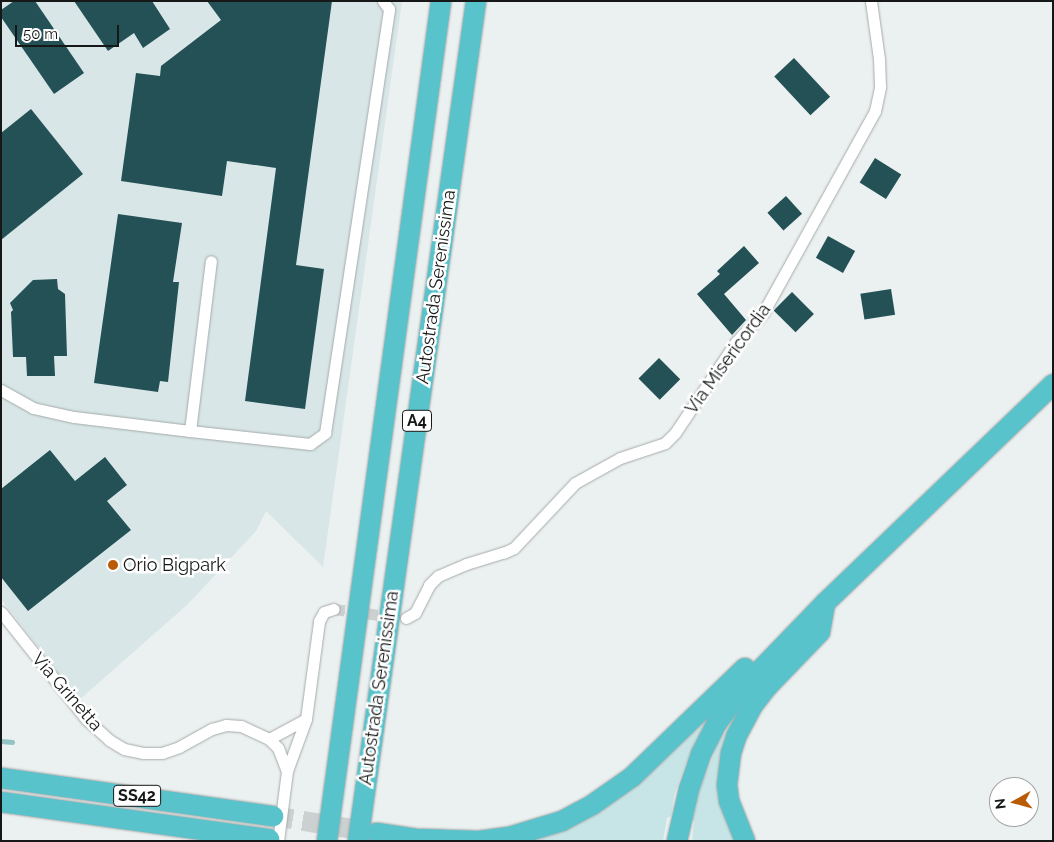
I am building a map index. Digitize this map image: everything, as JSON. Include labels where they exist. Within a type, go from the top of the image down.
[{"type":"highway","name":"Autostrada Serenissima","points":[[327,841],[441,1]]},
{"type":"highway","name":"Autostrada Serenissima","points":[[358,841],[476,1]]},
{"type":"highway","points":[[677,841],[689,789],[702,754],[717,724],[741,690],[825,603],[1046,390],[1053,376]]},
{"type":"highway","points":[[376,833],[426,840],[479,841],[509,837],[562,821],[592,805],[632,777],[673,739],[800,612],[825,603]]},
{"type":"highway","points":[[745,841],[729,802],[727,785],[730,753],[736,735],[753,705],[768,686],[820,632],[825,603]]},
{"type":"highway","name":"SS42","points":[[1,778],[273,816]]},
{"type":"highway","name":"SS42","points":[[1,802],[274,840]]},
{"type":"street","points":[[1,390],[33,408],[74,417],[310,444],[325,433],[389,9],[383,1]]},
{"type":"street","name":"Via Misericordia","points":[[406,618],[415,612],[429,585],[438,576],[466,564],[514,548],[564,493],[585,476],[620,458],[665,443],[675,434],[736,342],[763,312],[875,111],[880,87],[879,59],[871,1]]},
{"type":"street","points":[[190,431],[211,261]]},
{"type":"street","points":[[274,840],[287,771],[306,719],[319,621],[324,612],[334,609]]},
{"type":"street","name":"Via Grinetta","points":[[1,612],[86,719],[109,740],[124,749],[143,753],[162,753],[179,747],[212,729],[226,725],[241,726],[269,739]]},
{"type":"street","points":[[287,771],[278,748],[269,739],[306,719]]},
{"type":"shaded area","points":[[1,1],[402,1],[323,567],[266,511],[256,531],[188,604],[79,700],[1,599]]},
{"type":"shaded area","points":[[707,719],[684,767],[674,796],[671,816],[667,818],[663,841],[525,841],[587,818],[615,801]]},
{"type":"shaded area","points":[[735,719],[730,735],[738,841],[692,841],[694,821],[691,820],[701,786],[719,741]]},
{"type":"building","points":[[14,1],[35,1],[84,73],[54,94],[1,17],[1,10]]},
{"type":"building","points":[[74,1],[152,1],[170,29],[143,48],[134,33],[108,51]]},
{"type":"building","points":[[207,1],[332,1],[296,265],[324,269],[305,409],[245,401],[276,168],[227,161],[222,196],[121,181],[136,73],[160,76],[161,66],[221,20]]},
{"type":"building","points":[[794,58],[830,97],[810,115],[774,76]]},
{"type":"building","points":[[31,109],[83,174],[1,240],[1,133]]},
{"type":"building","points":[[875,158],[901,174],[886,199],[860,183]]},
{"type":"building","points":[[786,196],[802,214],[783,231],[767,213]]},
{"type":"building","points":[[118,214],[182,223],[173,282],[179,282],[168,382],[160,381],[158,392],[94,383]]},
{"type":"building","points":[[828,236],[855,251],[843,273],[816,258]]},
{"type":"building","points":[[744,246],[759,263],[724,294],[746,320],[732,335],[697,294],[720,274],[717,271]]},
{"type":"building","points":[[57,279],[58,289],[65,294],[67,356],[54,356],[55,376],[27,376],[26,357],[13,357],[11,312],[13,310],[10,303],[33,280]]},
{"type":"building","points":[[891,289],[895,315],[864,320],[860,294]]},
{"type":"building","points":[[792,292],[814,314],[796,332],[774,310]]},
{"type":"building","points":[[659,358],[680,379],[660,400],[638,379]]},
{"type":"building","points":[[50,450],[75,481],[105,457],[127,485],[107,501],[131,530],[28,611],[1,577],[1,489]]},
{"type":"waterway","points":[[1,741],[12,742]]},
{"type":"tunnel","points":[[334,609],[394,617]]},
{"type":"tunnel","points":[[273,816],[377,833]]},
{"type":"place","name":"Orio Bigpark","points":[[113,565]]}]
